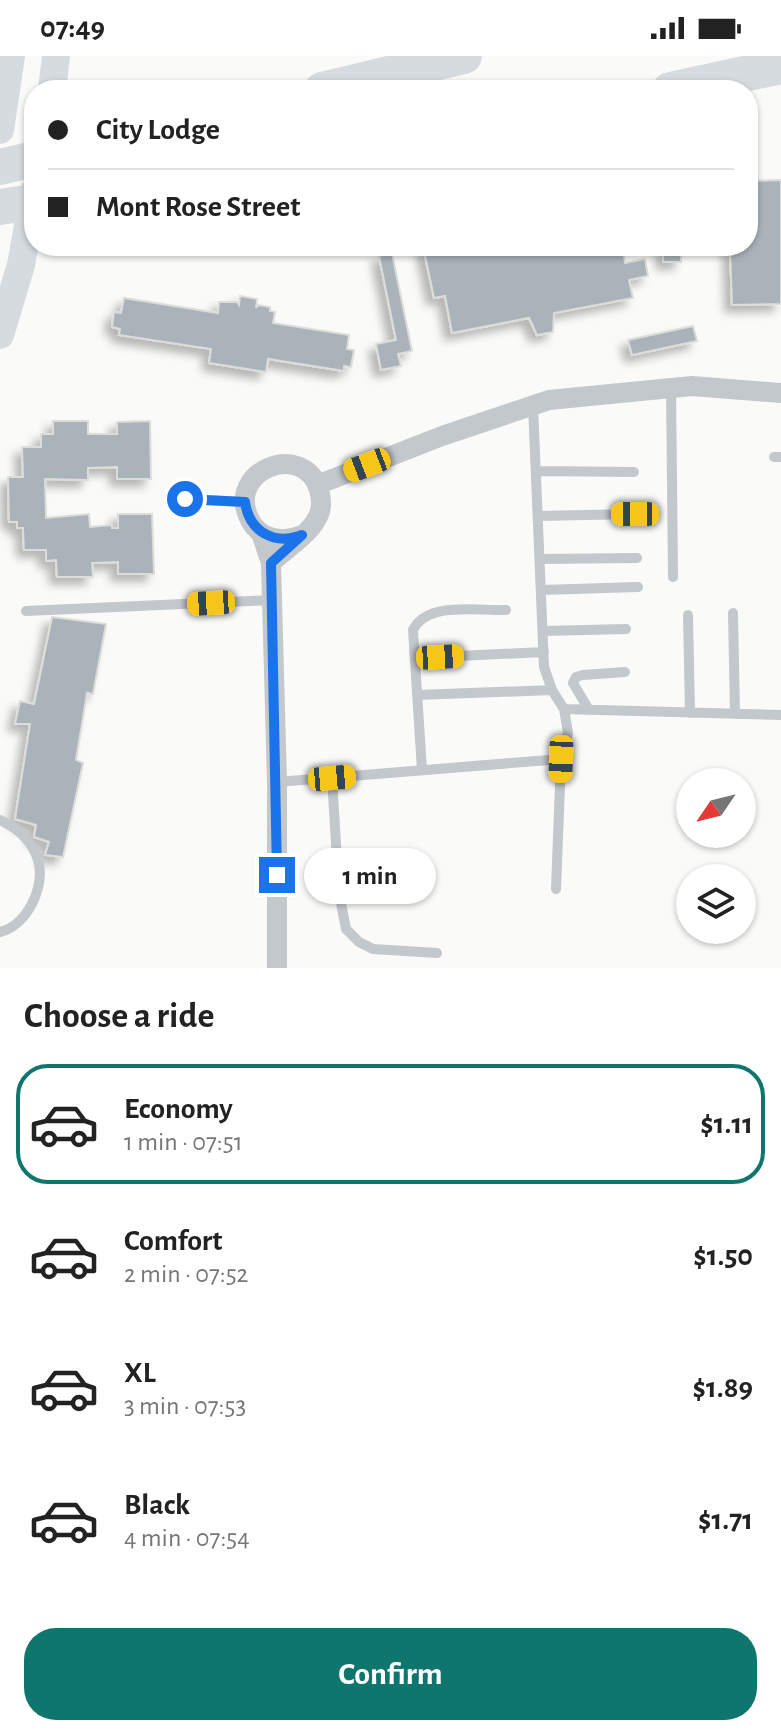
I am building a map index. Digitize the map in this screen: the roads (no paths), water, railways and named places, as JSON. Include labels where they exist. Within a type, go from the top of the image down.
[{"type":"highway","points":[[364,80],[464,56]]},
{"type":"highway","points":[[716,80],[781,66]]},
{"type":"highway","points":[[758,86],[781,82]]},
{"type":"highway","points":[[0,167],[24,161]]},
{"type":"highway","points":[[0,207],[24,203]]},
{"type":"main road","points":[[2,121],[11,56]]},
{"type":"main road","points":[[53,80],[56,56]]},
{"type":"main road","points":[[0,335],[24,248]]},
{"type":"street","points":[[317,485],[533,404],[692,386],[781,393]]},
{"type":"street","points":[[271,563],[318,517],[321,501],[317,485],[298,466],[273,464],[252,478],[245,502],[251,522],[261,533],[271,563],[277,782],[277,968]]},
{"type":"street","points":[[261,533],[285,540],[302,535]]},
{"type":"lane","points":[[671,387],[673,577]]},
{"type":"lane","points":[[533,404],[544,667],[552,690],[564,709],[568,733],[561,759],[556,889]]},
{"type":"lane","points":[[536,471],[634,472]]},
{"type":"lane","points":[[185,499],[245,502]]},
{"type":"lane","points":[[538,516],[635,514]]},
{"type":"lane","points":[[540,559],[637,558]]},
{"type":"lane","points":[[541,590],[638,587]]},
{"type":"lane","points":[[26,611],[272,600]]},
{"type":"lane","points":[[422,770],[413,630],[418,620],[430,613],[506,610]]},
{"type":"lane","points":[[733,613],[735,714]]},
{"type":"lane","points":[[688,615],[690,713]]},
{"type":"lane","points":[[543,631],[626,629]]},
{"type":"lane","points":[[415,658],[544,652]]},
{"type":"lane","points":[[589,710],[573,683],[576,677],[625,672]]},
{"type":"lane","points":[[417,695],[552,690]]},
{"type":"lane","points":[[564,709],[781,715]]},
{"type":"lane","points":[[277,782],[561,759]]},
{"type":"lane","points":[[332,778],[339,893],[346,929],[359,942],[373,949],[437,953]]},
{"type":"lane","points":[[0,820],[14,827],[30,844],[39,863],[33,905],[21,921],[0,932]]}]
